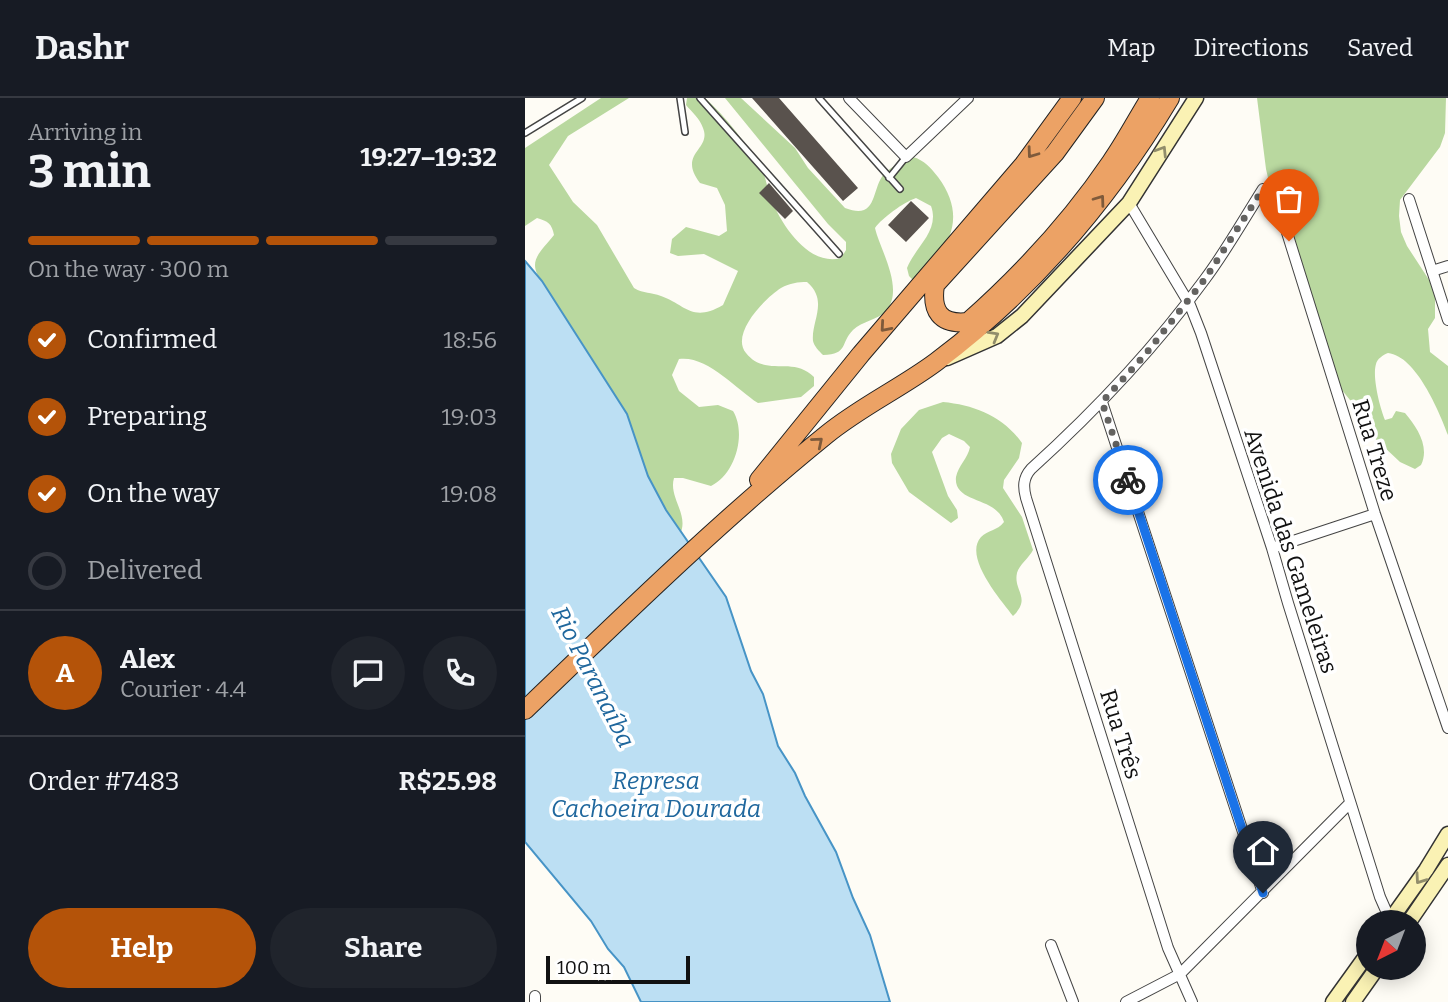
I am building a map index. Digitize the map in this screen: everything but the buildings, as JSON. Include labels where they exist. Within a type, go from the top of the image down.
[{"type":"highway","points":[[727,517],[786,449],[860,354],[1024,164],[1072,98]]},
{"type":"highway","points":[[1095,98],[1055,153],[935,285],[932,302],[940,317],[956,323],[968,322],[1028,265],[1067,220],[1111,162],[1150,98]]},
{"type":"highway","points":[[525,710],[727,517],[828,433],[933,365],[1021,290],[1088,217],[1170,98]]},
{"type":"street","points":[[849,98],[906,157],[968,98]]},
{"type":"street","points":[[933,365],[997,336],[1022,316],[1129,203],[1196,98]]},
{"type":"street","name":"Rua Treze","points":[[1187,301],[1205,279],[1263,189],[1274,191],[1374,513],[1448,728]]},
{"type":"street","points":[[1409,199],[1448,320]]},
{"type":"street","name":"Avenida das Gameleiras","points":[[1129,203],[1187,301],[1201,333],[1272,548],[1385,910]]},
{"type":"street","points":[[1432,271],[1448,266]]},
{"type":"street","points":[[1187,301],[1144,356],[1102,402],[1263,893]]},
{"type":"street","name":"Rua Três","points":[[1102,402],[1026,474],[1024,491],[1168,948],[1192,1002]]},
{"type":"street","points":[[1272,548],[1374,513]]},
{"type":"street","points":[[1126,1002],[1180,974],[1350,803]]},
{"type":"street","points":[[1398,910],[1448,834]]},
{"type":"street","points":[[1417,910],[1448,865]]},
{"type":"street","points":[[1051,945],[1073,1002]]},
{"type":"street","points":[[1333,1002],[1356,970]]},
{"type":"street","points":[[1353,1002],[1369,980]]},
{"type":"lane","points":[[525,132],[582,98]]},
{"type":"lane","points":[[680,98],[685,131]]},
{"type":"lane","points":[[700,98],[839,254]]},
{"type":"lane","points":[[819,98],[900,188]]},
{"type":"lane","points":[[889,178],[906,157]]},
{"type":"green space","points":[[601,98],[629,98],[568,136],[549,165],[573,202],[597,225],[634,288],[661,296],[690,311],[704,312],[723,305],[738,271],[704,254],[678,256],[670,253],[672,239],[686,227],[719,236],[727,231],[725,205],[717,188],[700,183],[694,173],[693,158],[705,135],[700,122],[686,105],[687,98],[705,98],[729,123],[762,170],[770,196],[788,230],[817,256],[841,258],[846,250],[846,242],[828,224],[725,98],[741,98],[795,148],[808,168],[845,208],[856,211],[868,207],[884,174],[913,157],[921,160],[938,177],[952,207],[951,233],[945,246],[915,282],[909,276],[907,268],[930,231],[933,215],[931,206],[916,198],[894,211],[875,228],[892,281],[891,302],[883,314],[853,330],[837,352],[823,355],[814,343],[818,304],[817,296],[807,282],[781,288],[759,308],[746,327],[742,345],[746,353],[762,364],[797,367],[814,377],[814,386],[801,397],[758,403],[711,367],[690,359],[679,359],[672,375],[679,391],[699,407],[718,405],[733,411],[737,420],[739,442],[727,473],[711,486],[674,478],[674,493],[682,521],[679,536],[536,271],[536,259],[554,235],[552,228],[547,222],[537,218],[525,226],[525,148]]},
{"type":"green space","points":[[1257,98],[1446,98],[1445,133],[1440,147],[1400,200],[1399,216],[1401,232],[1407,246],[1435,289],[1435,318],[1428,329],[1430,352],[1448,366],[1448,435],[1425,386],[1408,364],[1398,356],[1388,353],[1378,360],[1375,370],[1377,392],[1385,420],[1392,418],[1396,411],[1405,413],[1421,438],[1423,458],[1421,465],[1415,469],[1400,462],[1366,430],[1354,405],[1329,374],[1279,226],[1266,169]]},
{"type":"green space","points":[[943,402],[977,409],[997,419],[1022,443],[1019,458],[1004,480],[1003,488],[1022,517],[1033,550],[1017,573],[1017,585],[1022,599],[1013,616],[986,578],[977,556],[977,545],[981,537],[1004,522],[993,508],[961,492],[957,486],[957,473],[970,447],[949,434],[942,438],[932,452],[948,496],[957,510],[958,518],[951,523],[909,492],[892,463],[891,454],[901,429],[919,410]]},
{"type":"water","name":"Represa Cachoeira Dourada","points":[[525,261],[542,281],[627,414],[648,476],[666,510],[726,597],[751,671],[763,694],[778,746],[836,852],[870,935],[890,1002],[641,1002],[624,967],[608,949],[591,921],[525,842]]},
{"type":"way so far","points":[[1128,480],[1102,402],[1144,356],[1205,279],[1263,189],[1274,191],[1289,241]]},
{"type":"route","points":[[1128,480],[1263,893]]},
{"type":"water label","name":"Rio Paranaíba","points":[[593,677]]}]
